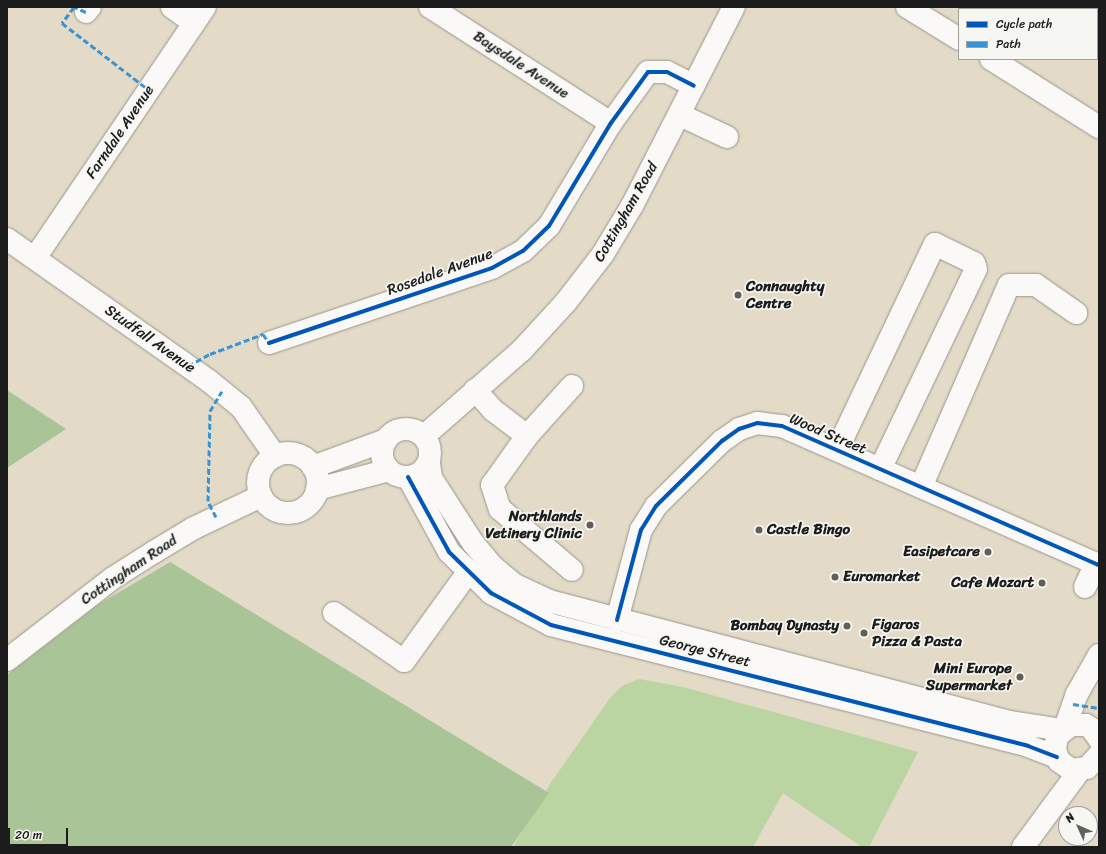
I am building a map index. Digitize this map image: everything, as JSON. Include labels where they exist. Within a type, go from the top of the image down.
[{"type":"street","points":[[172,7],[200,15]]},
{"type":"street","name":"Baysdale Avenue","points":[[430,7],[611,123]]},
{"type":"street","name":"Cottingham Road","points":[[424,436],[522,350],[566,302],[603,254],[680,115],[734,7]]},
{"type":"street","points":[[907,7],[937,15],[958,38]]},
{"type":"street","name":"Farndale Avenue","points":[[35,258],[200,15]]},
{"type":"street","points":[[993,60],[1099,126]]},
{"type":"street","name":"Rosedale Avenue","points":[[269,343],[492,268],[523,251],[549,226],[611,123],[648,72],[667,72],[694,86]]},
{"type":"street","points":[[680,115],[727,137]]},
{"type":"street","name":"Studfall Avenue","points":[[7,239],[209,380],[241,407],[274,456]]},
{"type":"street","points":[[837,450],[935,244],[974,263],[976,269],[880,469]]},
{"type":"street","points":[[921,487],[1009,285],[1036,285],[1076,313]]},
{"type":"street","points":[[572,386],[527,436],[492,485],[500,509],[572,570]]},
{"type":"street","points":[[475,390],[494,410],[527,436]]},
{"type":"street","name":"Wood Street","points":[[617,620],[641,530],[656,506],[722,441],[739,429],[757,423],[782,426],[1098,564]]},
{"type":"street","points":[[313,467],[386,440],[397,430],[404,429],[418,431],[424,436],[430,449],[429,463],[424,470],[398,473],[317,489]]},
{"type":"street","points":[[386,440],[382,455],[398,473]]},
{"type":"street","points":[[283,453],[300,455],[313,467],[317,474],[317,489],[308,505],[291,512],[273,509],[261,496],[258,478],[264,465],[274,456],[283,453]]},
{"type":"street","name":"George Street","points":[[398,473],[449,552],[491,593],[551,625],[1013,742],[1058,759],[1072,770],[1096,749],[1086,725],[1078,724],[1063,729],[1009,722],[549,601],[515,585],[492,566],[473,543],[431,478],[429,463]]},
{"type":"street","name":"Cottingham Road","points":[[7,660],[102,587],[154,552],[194,528],[261,496]]},
{"type":"street","points":[[1084,587],[1098,564]]},
{"type":"street","points":[[334,613],[404,660],[469,571]]},
{"type":"street","points":[[1050,809],[1058,759],[1055,743],[1063,729],[1077,694],[1099,655]]},
{"type":"street","points":[[1024,847],[1050,809],[1096,749]]},
{"type":"green space","points":[[7,390],[66,429],[7,468]]},
{"type":"green space","points":[[170,562],[549,793],[511,847],[7,847],[7,675],[99,604]]},
{"type":"green space","points":[[639,679],[683,687],[918,752],[869,847],[862,847],[783,793],[753,847],[513,847],[550,784],[610,698],[622,686]]},
{"type":"marked path","points":[[86,12],[74,7],[62,23],[149,90]]},
{"type":"marked path","points":[[188,366],[210,354],[263,334],[269,343]]},
{"type":"marked path","points":[[216,517],[208,501],[210,411],[222,391]]},
{"type":"marked path","points":[[1073,704],[1099,708]]},
{"type":"cycle path","points":[[269,343],[492,268],[523,251],[549,226],[611,123],[648,72],[667,72],[694,86]]},
{"type":"cycle path","points":[[617,620],[641,530],[656,506],[722,441],[739,429],[757,423],[782,426],[1099,565]]},
{"type":"cycle path","points":[[408,477],[449,552],[491,593],[551,625],[1028,746],[1057,757]]},
{"type":"place","name":"Connaughty Centre","points":[[738,295]]},
{"type":"place","name":"Northlands Vetinery Clinic","points":[[590,525]]},
{"type":"place","name":"Castle Bingo","points":[[759,530]]},
{"type":"place","name":"Easipetcare","points":[[988,552]]},
{"type":"place","name":"Euromarket","points":[[835,577]]},
{"type":"place","name":"Cafe Mozart","points":[[1042,583]]},
{"type":"place","name":"Bombay Dynasty","points":[[847,626]]},
{"type":"place","name":"Figaros Pizza & Pasta","points":[[864,633]]},
{"type":"place","name":"Mini Europe Supermarket","points":[[1020,677]]}]
